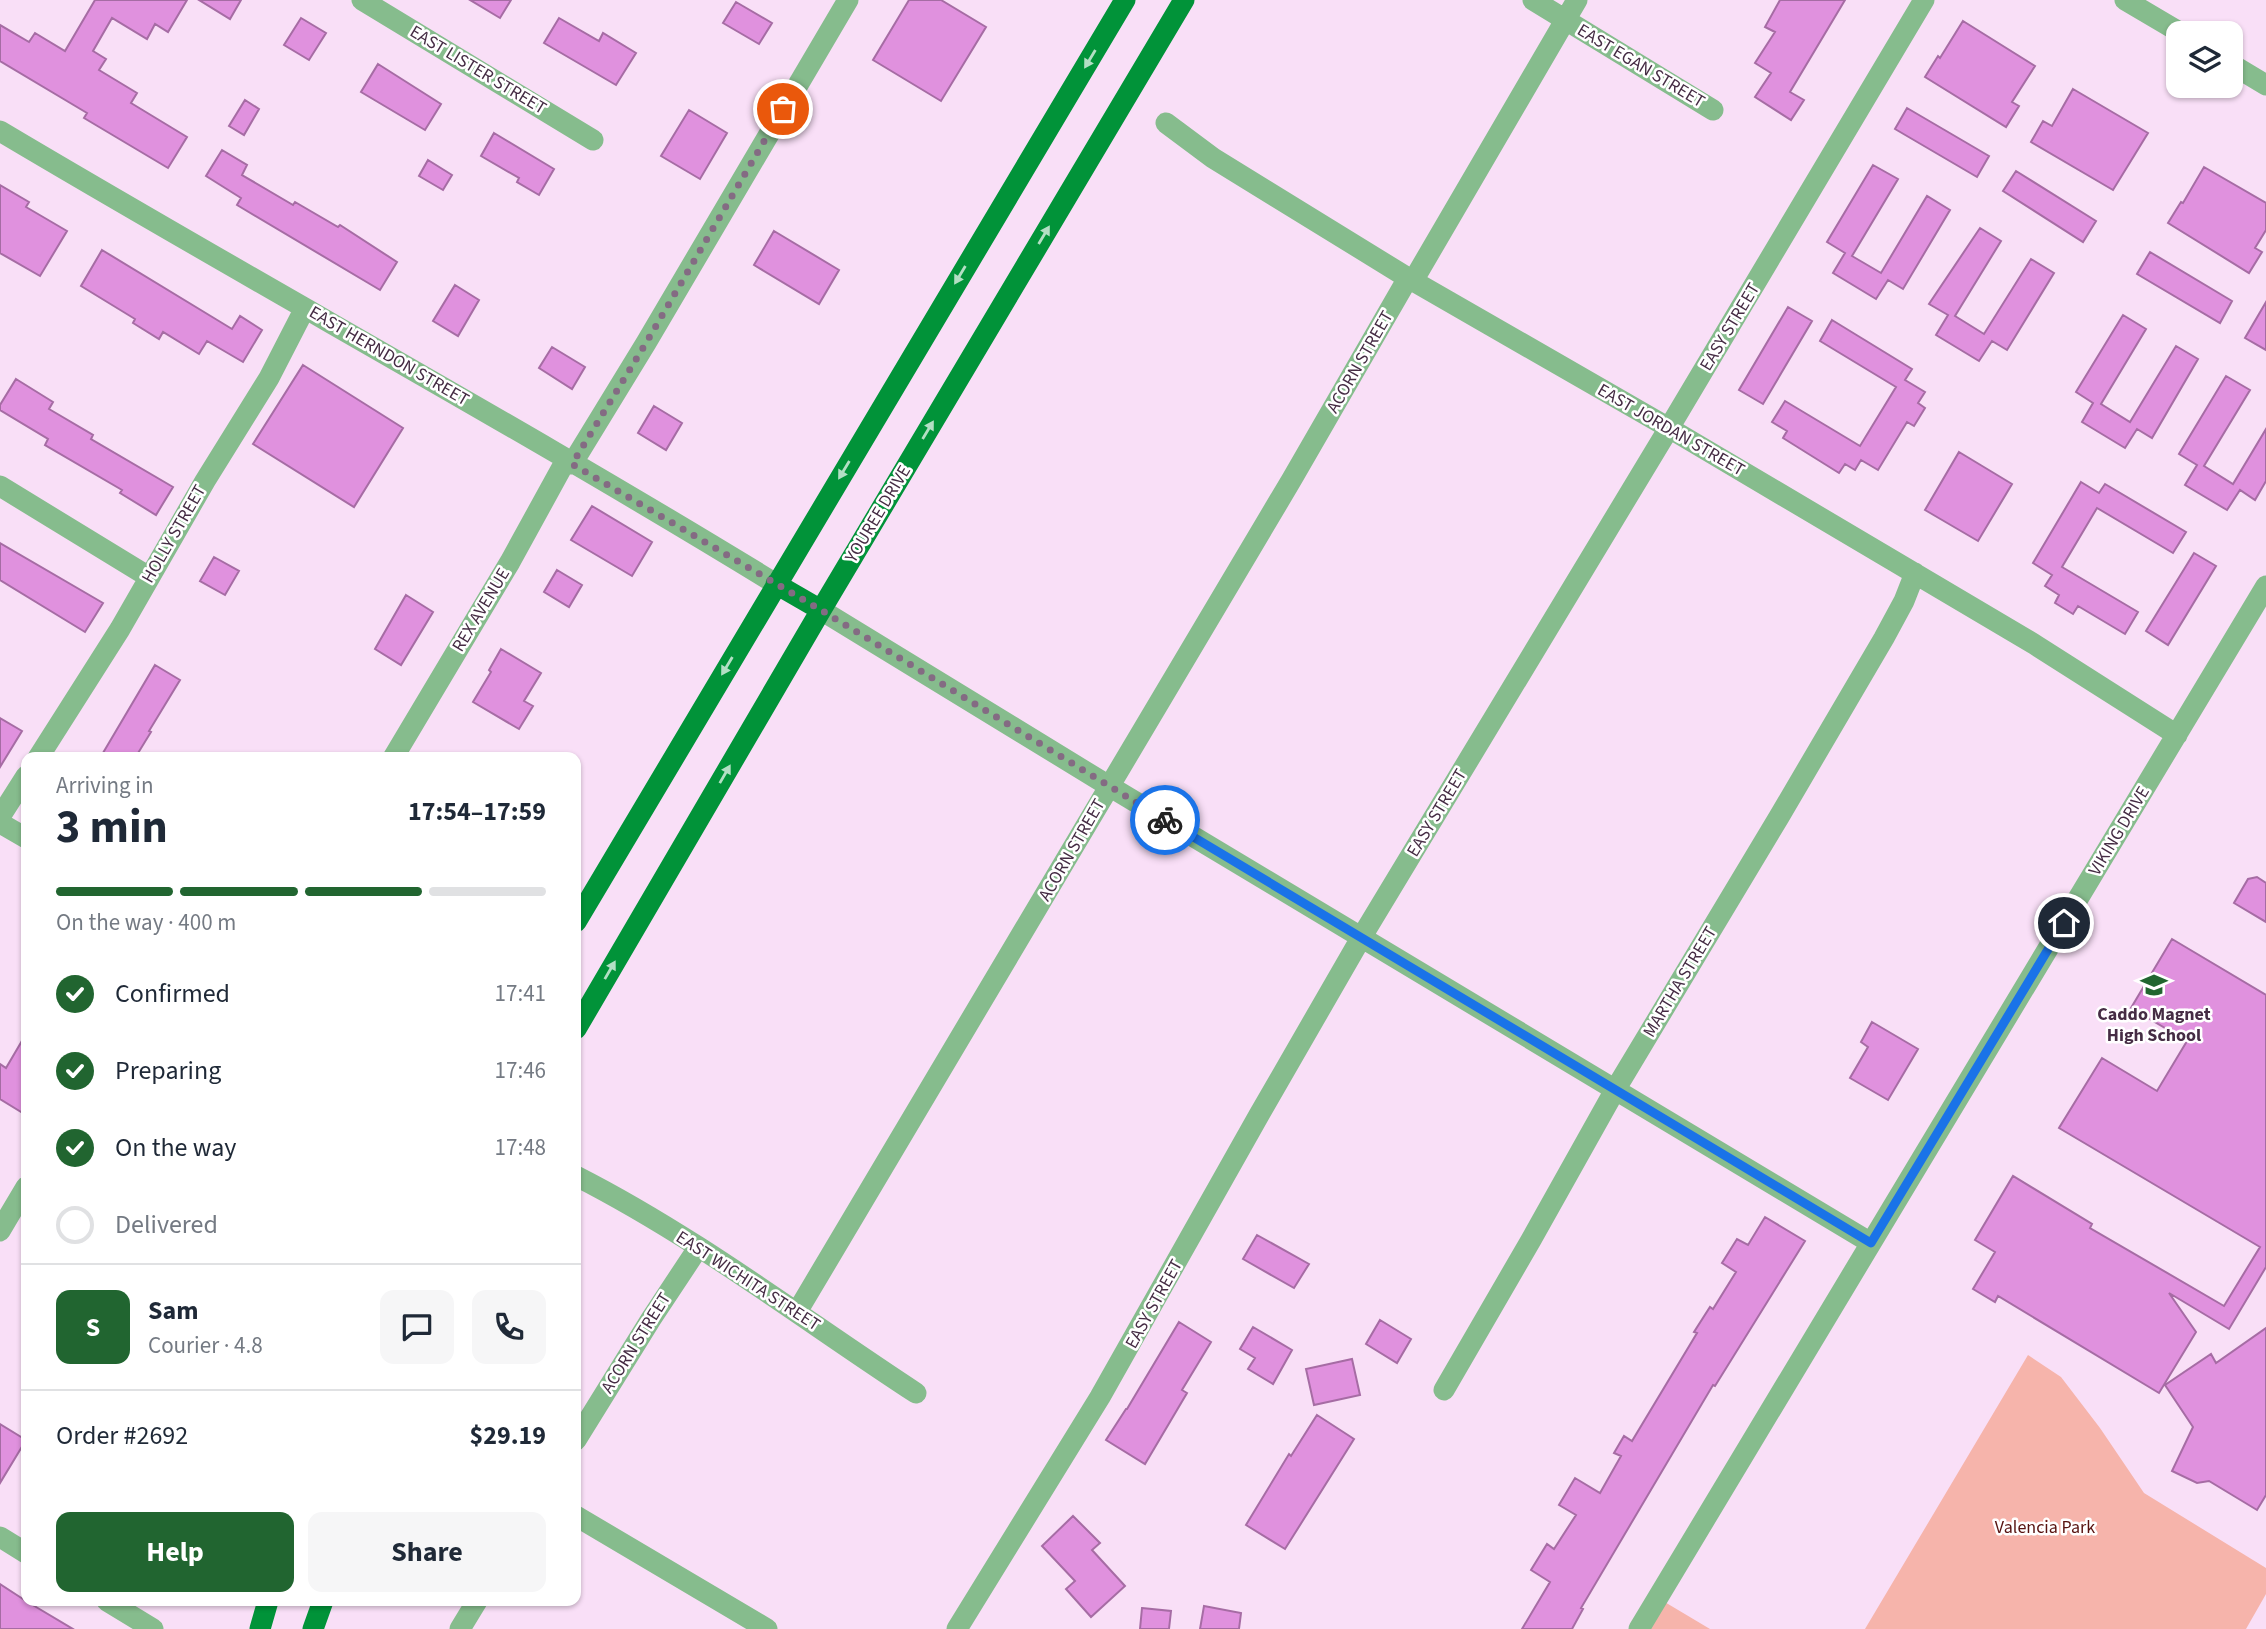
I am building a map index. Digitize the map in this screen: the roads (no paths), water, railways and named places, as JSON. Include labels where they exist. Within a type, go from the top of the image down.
[{"type":"main road","points":[[581,914],[1125,0]]},
{"type":"main road","name":"YOUREE DRIVE","points":[[581,1020],[821,610],[1184,0]]},
{"type":"main road","points":[[776,584],[821,610]]},
{"type":"main road","points":[[260,1629],[267,1606]]},
{"type":"main road","points":[[313,1629],[321,1606]]},
{"type":"street","name":"EAST LISTER STREET","points":[[362,0],[593,140]]},
{"type":"street","name":"REX AVENUE","points":[[398,752],[569,462],[646,343],[848,0]]},
{"type":"street","name":"EAST EGAN STREET","points":[[1533,0],[1713,110]]},
{"type":"street","name":"ACORN STREET","points":[[797,1311],[931,1090],[1577,0]]},
{"type":"street","name":"EASY STREET","points":[[957,1629],[1100,1397],[1361,938],[1924,0]]},
{"type":"street","points":[[2125,0],[2166,24]]},
{"type":"street","points":[[2243,71],[2266,85]]},
{"type":"street","name":"EAST JORDAN STREET","points":[[1166,123],[1213,158],[1411,280],[2035,643],[2177,735]]},
{"type":"street","name":"EAST HERNDON STREET","points":[[0,131],[776,584]]},
{"type":"street","name":"HOLLY STREET","points":[[42,752],[120,629],[205,481],[269,378],[306,308]]},
{"type":"street","points":[[0,486],[149,577]]},
{"type":"street","name":"MARTHA STREET","points":[[1444,1390],[1615,1090],[1877,650],[1905,601],[1915,573]]},
{"type":"street","name":"VIKING DRIVE","points":[[1639,1629],[2266,586]]},
{"type":"street","points":[[821,610],[1615,1090],[1867,1249]]},
{"type":"street","points":[[0,817],[21,784]]},
{"type":"street","points":[[0,823],[21,835]]},
{"type":"street","name":"EAST WICHITA STREET","points":[[581,1179],[630,1206],[797,1311],[916,1393]]},
{"type":"street","points":[[0,1231],[21,1195]]},
{"type":"street","name":"ACORN STREET","points":[[581,1432],[698,1248]]},
{"type":"street","points":[[581,1519],[766,1629]]},
{"type":"street","points":[[0,1537],[21,1550]]},
{"type":"street","points":[[115,1606],[153,1629]]},
{"type":"street","points":[[460,1629],[474,1606]]},
{"type":"place","name":"Caddo Magnet High School","points":[[2154,985]]},
{"type":"park label","name":"Valencia Park","points":[[2045,1527]]}]
